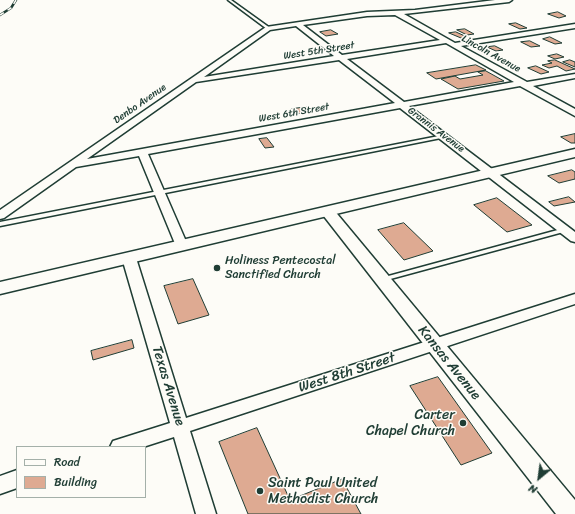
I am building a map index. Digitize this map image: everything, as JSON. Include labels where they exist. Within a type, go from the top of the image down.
[{"type":"main road","points":[[0,288],[575,153]]},
{"type":"street","name":"Denbo Avenue","points":[[0,215],[268,28],[367,14],[415,12],[509,0]]},
{"type":"street","name":"Lincoln Avenue","points":[[397,13],[575,113]]},
{"type":"street","name":"Grannis Avenue","points":[[296,23],[575,238]]},
{"type":"street","name":"West 5th Street","points":[[194,80],[341,57],[575,26]]},
{"type":"street","name":"West 6th Street","points":[[71,165],[402,105],[575,76]]},
{"type":"street","points":[[142,152],[182,246]]},
{"type":"street","name":"Kansas Avenue","points":[[328,212],[571,514]]},
{"type":"street","name":"Texas Avenue","points":[[129,258],[206,514]]},
{"type":"street","name":"West 8th Street","points":[[122,446],[575,299]]},
{"type":"street","points":[[0,485],[16,480]]},
{"type":"lane","points":[[229,0],[268,28]]},
{"type":"lane","points":[[0,224],[444,136]]},
{"type":"lane","points":[[382,279],[565,230]]},
{"type":"building","points":[[558,12],[566,16],[559,18],[548,14]]},
{"type":"building","points":[[516,23],[527,28],[520,29],[509,24]]},
{"type":"building","points":[[465,29],[474,34],[467,35],[457,30]]},
{"type":"building","points":[[331,30],[338,34],[326,36],[320,32]]},
{"type":"building","points":[[456,32],[467,37],[461,38],[449,33]]},
{"type":"building","points":[[550,37],[562,43],[555,44],[543,39]]},
{"type":"building","points":[[530,41],[540,46],[531,47],[521,42]]},
{"type":"building","points":[[495,46],[503,50],[496,51],[487,47]]},
{"type":"building","points":[[557,54],[564,57],[555,59],[548,56]]},
{"type":"building","points":[[555,60],[575,69],[566,71],[557,66],[549,68],[542,65],[552,63],[548,61]]},
{"type":"building","points":[[570,60],[575,62],[575,67],[563,62]]},
{"type":"building","points":[[476,65],[486,70],[436,79],[427,73]]},
{"type":"building","points":[[536,66],[549,72],[541,74],[528,68]]},
{"type":"building","points":[[486,71],[504,81],[458,89],[441,79],[455,76],[460,79],[483,75],[478,72]]},
{"type":"building","points":[[308,107],[311,112],[295,114],[292,109]]},
{"type":"building","points":[[575,134],[575,143],[571,143],[561,137]]},
{"type":"building","points":[[267,138],[274,147],[265,148],[259,139]]},
{"type":"building","points":[[572,170],[575,172],[575,179],[559,183],[548,176]]},
{"type":"building","points":[[569,197],[575,202],[554,206],[549,202]]},
{"type":"building","points":[[497,198],[532,225],[507,232],[474,205]]},
{"type":"building","points":[[404,223],[433,251],[404,260],[378,230]]},
{"type":"building","points":[[193,279],[209,315],[178,324],[164,286]]},
{"type":"building","points":[[132,340],[134,348],[93,360],[91,351]]},
{"type":"building","points":[[438,377],[492,453],[461,465],[410,386]]},
{"type":"building","points":[[257,428],[290,500],[342,479],[361,514],[248,514],[219,442]]},
{"type":"railway","points":[[0,15],[11,8],[16,0]]},
{"type":"place","name":"Holiness Pentecostal Sanctified Church","points":[[217,268]]},
{"type":"place","name":"Carter Chapel Church","points":[[463,423]]},
{"type":"place","name":"Saint Paul United Methodist Church","points":[[260,491]]}]
